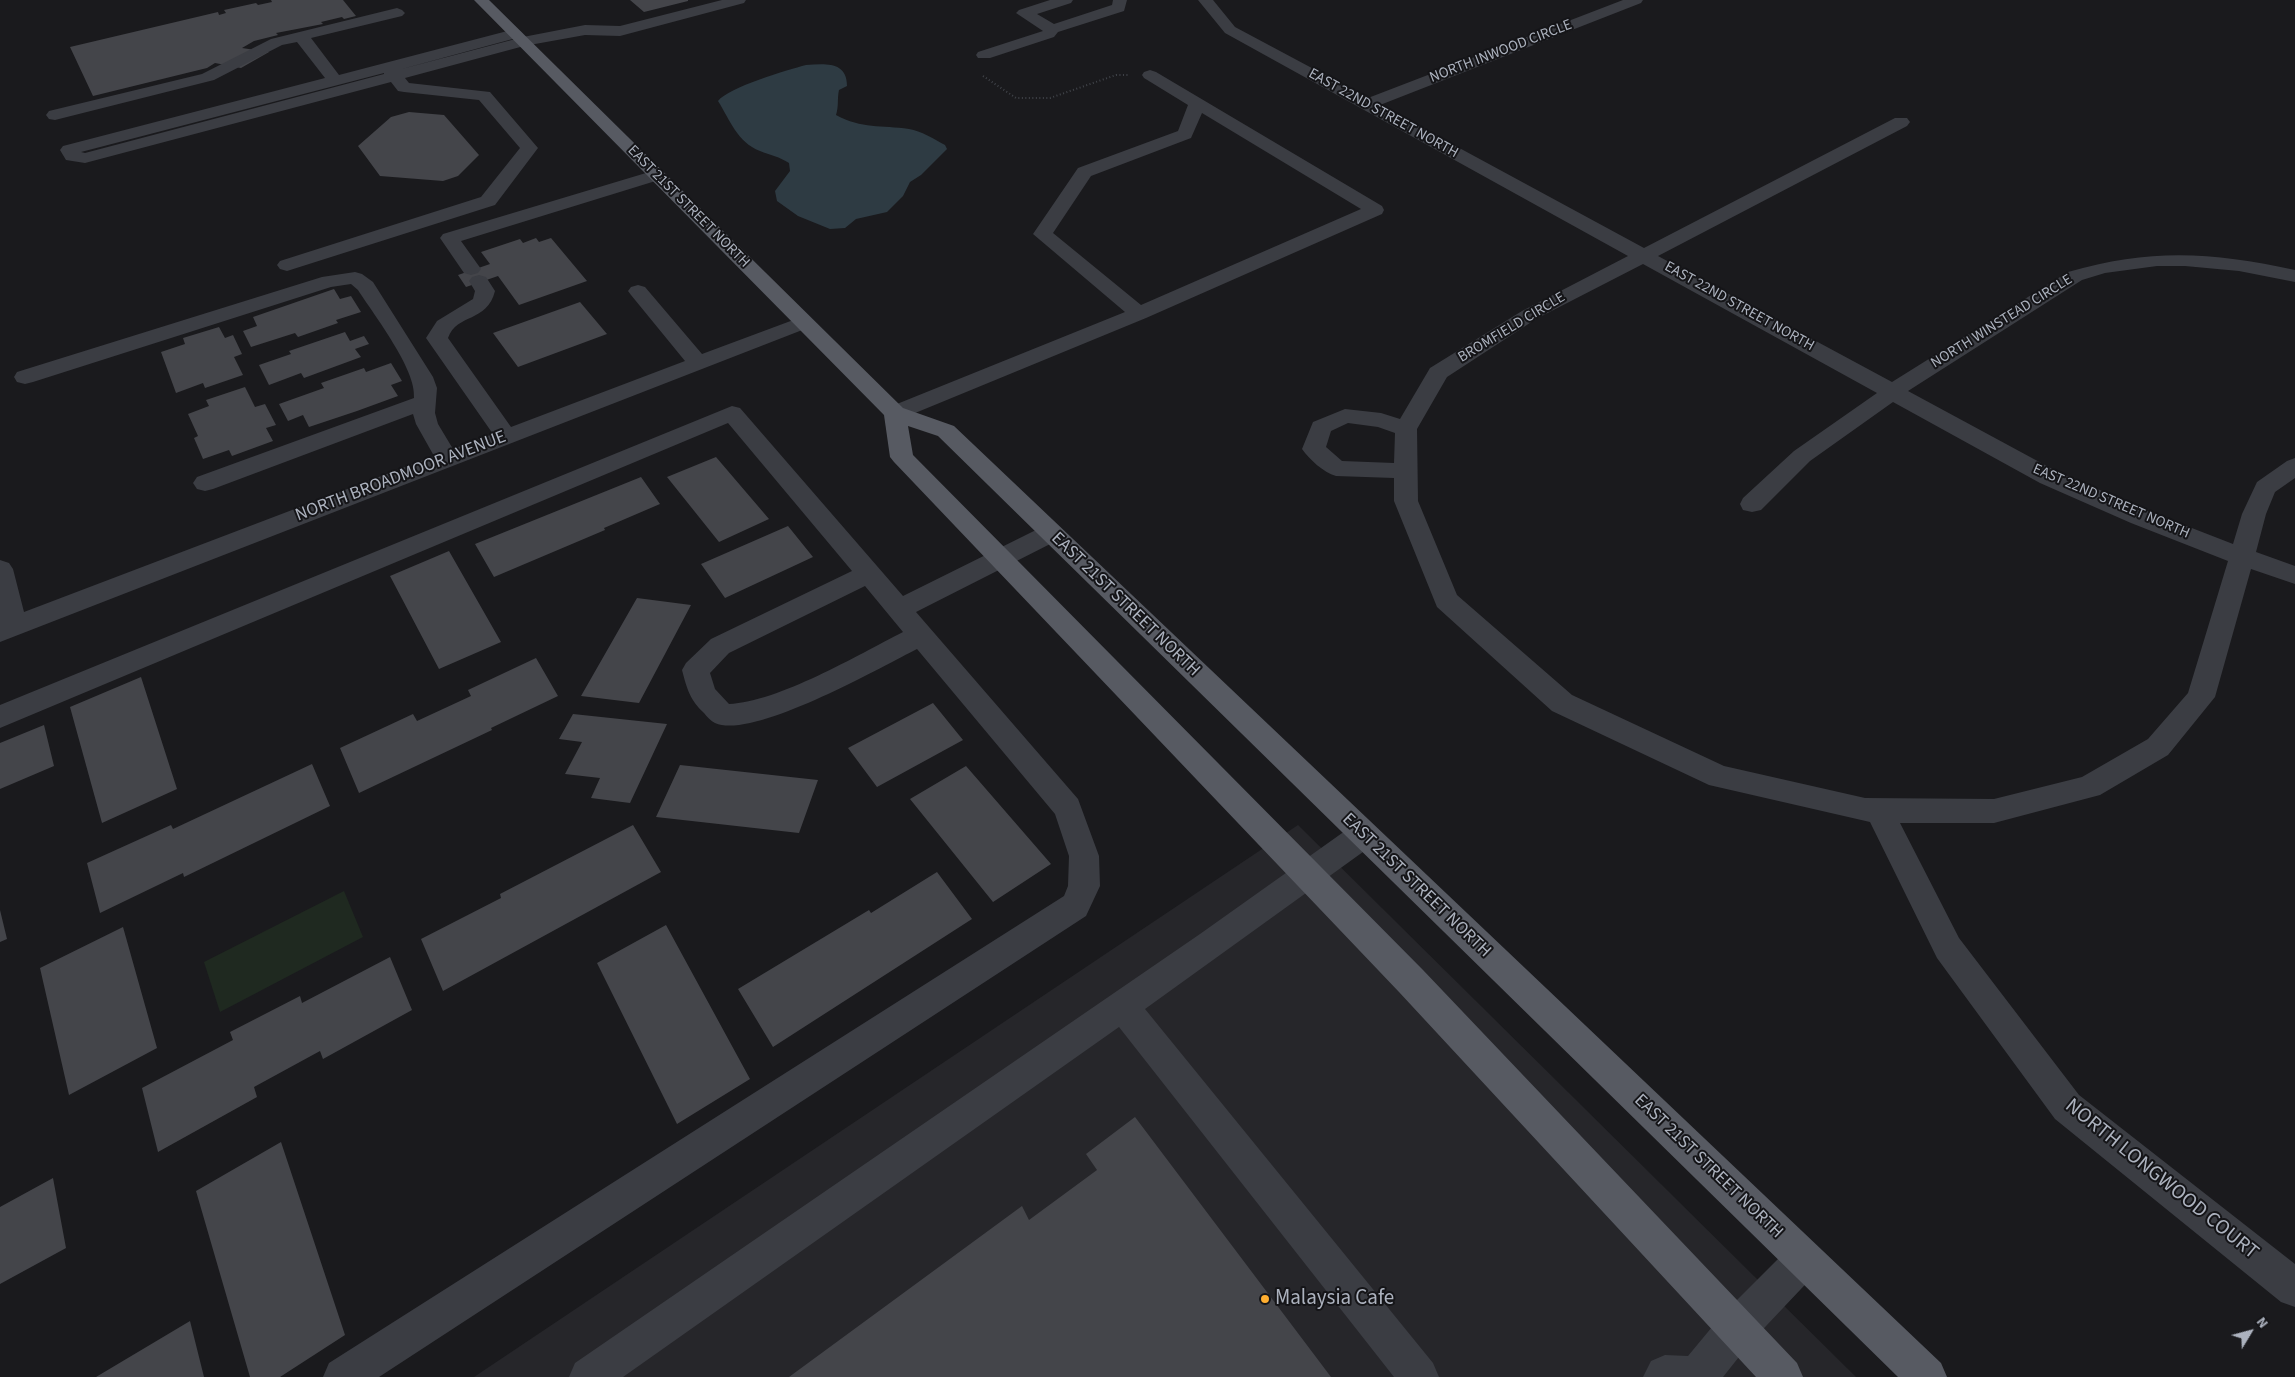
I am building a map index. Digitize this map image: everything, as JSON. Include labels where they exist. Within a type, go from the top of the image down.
[{"type":"main road","name":"EAST 21ST STREET NORTH","points":[[481,0],[802,323],[895,413],[946,431],[1927,1377]]},
{"type":"main road","points":[[895,413],[902,457],[1411,981],[1783,1377]]},
{"type":"street","points":[[391,72],[335,81],[202,126],[69,150],[72,156],[85,158],[202,126],[391,72],[519,38],[585,30],[620,31],[739,0]]},
{"type":"street","points":[[1052,29],[1024,13],[1066,0]]},
{"type":"street","points":[[984,55],[1049,34],[1052,29],[1119,8],[1120,0]]},
{"type":"street","name":"EAST 22ND STREET NORTH","points":[[1205,0],[1230,30],[1645,255],[2048,477],[2102,502],[2241,557],[2295,575]]},
{"type":"street","name":"NORTH INWOOD CIRCLE","points":[[1366,105],[1636,0]]},
{"type":"street","points":[[55,115],[208,77],[263,47],[397,12]]},
{"type":"street","points":[[301,36],[335,81]]},
{"type":"street","points":[[287,265],[488,201],[529,148],[484,96],[404,87],[391,72]]},
{"type":"street","points":[[895,413],[1139,314],[1375,210],[1150,76]]},
{"type":"street","points":[[171,86],[202,126]]},
{"type":"street","points":[[1139,314],[1043,234],[1084,172],[1185,134],[1197,103]]},
{"type":"street","name":"BROMFIELD CIRCLE","points":[[1901,122],[1529,315],[1438,373],[1406,429],[1406,501],[1446,600],[1528,674],[1562,703],[1720,777],[1865,810],[1994,811],[2090,787],[2158,748],[2201,697],[2254,514],[2265,488],[2295,466]]},
{"type":"street","points":[[506,436],[437,338],[438,331],[445,325],[482,302],[485,291],[450,238],[656,175]]},
{"type":"street","name":"NORTH WINSTEAD CIRCLE","points":[[1752,504],[1802,456],[1892,392],[2075,276],[2102,266],[2131,261],[2170,258],[2265,269],[2295,276]]},
{"type":"street","points":[[25,377],[329,281],[355,278],[366,286],[412,358],[426,388],[424,413],[427,424],[447,459]]},
{"type":"street","points":[[638,291],[698,363]]},
{"type":"street","name":"NORTH BROADMOOR AVENUE","points":[[7,630],[802,323]]},
{"type":"street","points":[[205,483],[425,402]]},
{"type":"street","points":[[0,717],[732,413],[1068,808],[1084,856],[1084,886],[1074,906],[343,1377]]},
{"type":"street","points":[[1405,471],[1336,468],[1314,449],[1321,428],[1345,416],[1382,420],[1406,429]]},
{"type":"street","points":[[900,609],[1051,533]]},
{"type":"street","points":[[0,569],[7,630]]},
{"type":"street","points":[[869,574],[720,646],[696,670],[702,694],[722,715],[747,714],[808,691],[922,635]]},
{"type":"street","name":"NORTH LONGWOOD COURT","points":[[1879,810],[1948,948],[2067,1107],[2295,1288]]},
{"type":"street","points":[[589,1377],[1211,944],[1363,835]]},
{"type":"street","points":[[1122,1006],[1419,1377]]},
{"type":"street","points":[[1663,1377],[1665,1375],[1697,1377],[1736,1329],[1804,1259]]},
{"type":"path","points":[[976,71],[1016,98],[1050,98],[1116,76],[1150,76]]},
{"type":"shaded area","points":[[806,65],[834,66],[843,72],[847,86],[839,90],[836,115],[863,125],[914,130],[945,145],[947,149],[921,175],[910,182],[903,196],[887,212],[856,219],[845,228],[830,229],[798,216],[777,201],[775,191],[790,171],[789,163],[760,151],[745,142],[735,130],[718,101],[734,90],[746,85]]},
{"type":"shaded area","points":[[1298,825],[1856,1377],[474,1377]]},
{"type":"green space","points":[[344,891],[363,937],[220,1012],[204,962]]},
{"type":"building","points":[[271,0],[343,0],[356,16],[344,19],[342,17],[321,22],[323,24],[276,33],[278,35],[254,41],[242,48],[269,52],[241,68],[215,63],[207,68],[93,96],[70,47],[218,12],[219,15],[226,13],[224,10],[256,3],[258,5],[272,2]]},
{"type":"building","points":[[630,0],[688,0],[688,1],[644,12]]},
{"type":"building","points":[[409,112],[444,115],[479,155],[458,176],[443,181],[380,176],[358,146],[391,117]]},
{"type":"building","points":[[536,238],[539,242],[551,238],[587,281],[519,305],[498,276],[466,287],[458,275],[490,264],[481,252],[520,239],[523,243]]},
{"type":"building","points":[[334,289],[340,299],[351,296],[361,312],[336,320],[338,323],[298,337],[295,333],[251,347],[243,331],[257,326],[253,317]]},
{"type":"building","points":[[580,302],[607,334],[518,367],[493,333]]},
{"type":"building","points":[[219,327],[225,338],[233,335],[242,354],[234,357],[243,375],[205,388],[203,383],[176,393],[161,352],[185,344],[183,338]]},
{"type":"building","points":[[345,332],[350,341],[364,336],[369,344],[355,349],[361,357],[304,378],[301,373],[269,385],[259,365],[291,354],[289,351]]},
{"type":"building","points":[[391,363],[402,381],[391,385],[398,396],[309,427],[303,415],[288,421],[279,404],[324,388],[321,383],[364,368],[366,372]]},
{"type":"building","points":[[245,387],[255,407],[265,404],[276,425],[266,428],[273,441],[232,456],[229,450],[203,459],[194,438],[198,436],[188,414],[209,406],[206,400]]},
{"type":"building","points":[[716,457],[769,519],[719,542],[667,477]]},
{"type":"building","points":[[641,477],[660,504],[604,528],[605,530],[494,577],[475,544]]},
{"type":"building","points":[[788,526],[813,557],[725,598],[701,564]]},
{"type":"building","points":[[449,551],[501,642],[439,669],[390,576]]},
{"type":"building","points":[[637,598],[691,605],[639,703],[581,696]]},
{"type":"building","points":[[536,658],[558,696],[491,728],[492,730],[359,793],[340,748],[413,714],[417,721],[471,696],[468,690]]},
{"type":"building","points":[[141,677],[177,789],[102,823],[70,707]]},
{"type":"building","points":[[933,703],[963,740],[877,787],[848,748]]},
{"type":"building","points":[[573,714],[667,724],[630,803],[591,798],[600,778],[565,774],[582,742],[559,739]]},
{"type":"building","points":[[44,725],[54,766],[0,789],[0,743]]},
{"type":"building","points":[[312,764],[330,806],[184,877],[183,873],[100,913],[87,863],[171,825],[173,829]]},
{"type":"building","points":[[680,765],[818,780],[799,833],[656,817]]},
{"type":"building","points":[[966,766],[1051,864],[993,902],[910,799]]},
{"type":"building","points":[[633,825],[661,872],[443,991],[421,939],[501,898],[500,894]]},
{"type":"building","points":[[937,872],[972,919],[773,1047],[738,989],[869,910],[871,913]]},
{"type":"building","points":[[0,910],[7,939],[0,942]]},
{"type":"building","points":[[666,925],[750,1079],[677,1124],[597,963]]},
{"type":"building","points":[[123,927],[157,1048],[69,1095],[40,968]]},
{"type":"building","points":[[390,957],[412,1010],[323,1059],[320,1051],[254,1087],[257,1097],[158,1152],[142,1088],[233,1040],[230,1032],[300,996],[302,1003]]},
{"type":"building","points":[[1135,1117],[1331,1377],[789,1377],[1022,1206],[1029,1220],[1097,1170],[1086,1154]]},
{"type":"building","points":[[281,1142],[345,1335],[280,1377],[250,1377],[196,1191]]},
{"type":"building","points":[[53,1178],[66,1248],[0,1284],[0,1207]]},
{"type":"building","points":[[190,1321],[204,1377],[96,1377]]},
{"type":"place","name":"Malaysia Cafe","points":[[1265,1299]]}]
